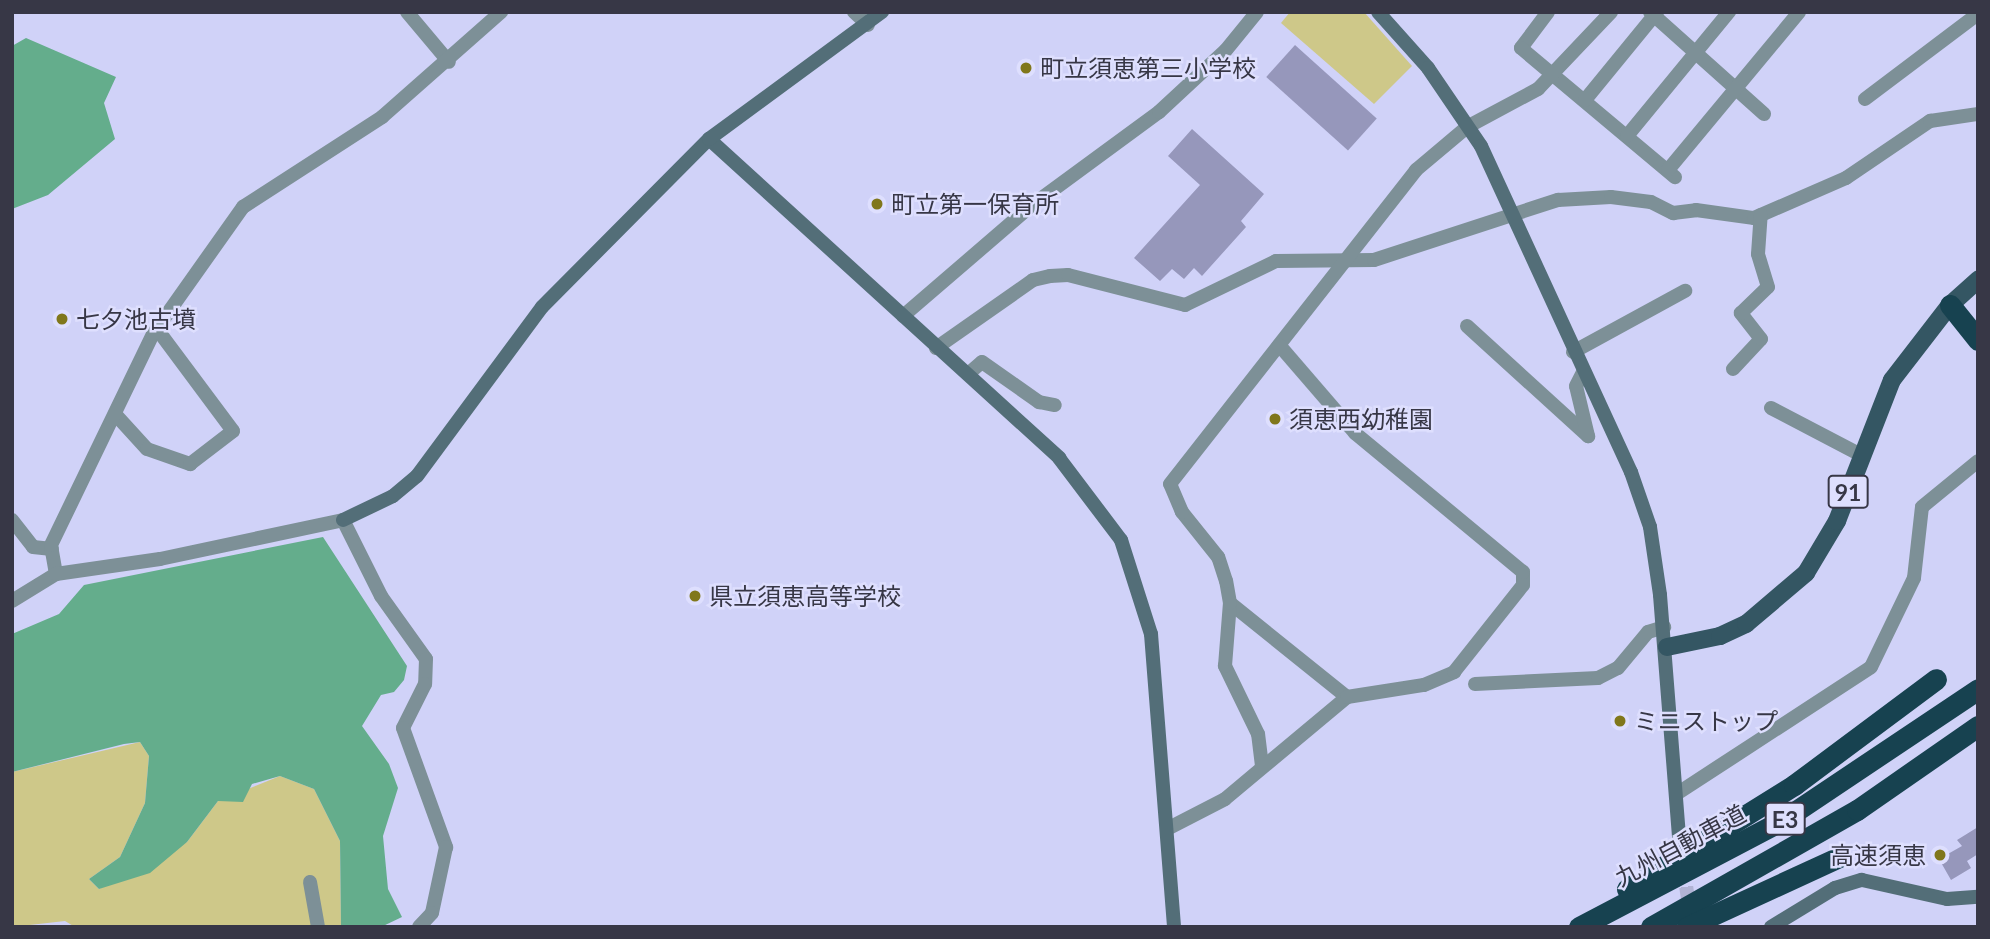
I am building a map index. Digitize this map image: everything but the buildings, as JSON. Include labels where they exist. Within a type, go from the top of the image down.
[{"type":"highway","points":[[1950,305],[1978,331]]},
{"type":"highway","points":[[1950,305],[1978,340]]},
{"type":"highway","points":[[1562,927],[1763,805],[1936,679]]},
{"type":"highway","name":"九州自動車道","points":[[1578,927],[1781,821],[1978,689]]},
{"type":"highway","name":"E3","points":[[1651,927],[1847,816],[1978,726]]},
{"type":"highway","points":[[1687,927],[1839,857]]},
{"type":"main road","name":"91","points":[[1667,647],[1720,636],[1745,624],[1806,573],[1837,521],[1892,380],[1950,305],[1978,279]]},
{"type":"street","points":[[407,12],[449,62]]},
{"type":"street","points":[[56,574],[52,549],[157,330],[243,207],[382,117],[449,62],[501,12]]},
{"type":"street","points":[[854,12],[868,25]]},
{"type":"street","points":[[12,601],[56,574],[160,559],[343,520],[393,496],[417,476],[542,307],[709,138],[883,12]]},
{"type":"street","points":[[903,317],[1031,206],[1159,112],[1226,50],[1257,12]]},
{"type":"street","points":[[1378,12],[1428,68],[1467,127],[1514,217],[1573,352],[1631,472],[1650,527],[1667,647],[1679,837]]},
{"type":"street","points":[[1548,12],[1521,48],[1671,174],[1736,88],[1799,12]]},
{"type":"street","points":[[1262,766],[1258,734],[1225,666],[1230,603],[1218,557],[1182,512],[1170,484],[1279,345],[1344,256],[1416,170],[1467,127],[1517,102],[1554,74],[1611,12]]},
{"type":"street","points":[[1627,136],[1729,12]]},
{"type":"street","points":[[1585,100],[1654,14],[1765,114]]},
{"type":"street","points":[[1865,99],[1978,14]]},
{"type":"street","points":[[936,348],[1033,280],[1050,276],[1068,275],[1185,305],[1276,261],[1344,256],[1374,260],[1514,217],[1558,200],[1611,197],[1650,202],[1673,213],[1761,215],[1846,178],[1930,121],[1978,114]]},
{"type":"street","points":[[709,138],[1059,458],[1121,540],[1151,634],[1174,927]]},
{"type":"street","points":[[1732,369],[1761,339],[1741,313],[1768,287],[1758,254],[1761,215]]},
{"type":"street","points":[[1573,352],[1685,291]]},
{"type":"street","points":[[1466,326],[1588,436],[1576,386],[1583,372]]},
{"type":"street","points":[[115,414],[147,449],[190,464],[233,431],[157,330]]},
{"type":"street","points":[[1167,829],[1225,799],[1348,697],[1424,685],[1454,672],[1522,584],[1523,572],[1355,433],[1279,345]]},
{"type":"street","points":[[968,374],[982,362],[1039,402],[1055,404]]},
{"type":"street","points":[[1772,408],[1861,455]]},
{"type":"street","points":[[1678,793],[1871,667],[1914,578],[1922,507],[1978,461]]},
{"type":"street","points":[[12,520],[33,547],[52,549]]},
{"type":"street","points":[[343,520],[381,596],[426,659],[425,684],[403,728],[446,847],[432,914],[419,927]]},
{"type":"street","points":[[1230,603],[1348,697]]},
{"type":"street","points":[[1475,684],[1598,677],[1618,668],[1648,632],[1664,626]]},
{"type":"street","points":[[1771,927],[1835,887],[1862,880],[1948,899],[1978,897]]},
{"type":"street","points":[[310,882],[318,927]]},
{"type":"shaded area","points":[[1290,12],[1364,12],[1412,66],[1374,104],[1281,23]]},
{"type":"shaded area","points":[[26,38],[116,77],[104,103],[115,139],[48,195],[12,209],[12,46]]},
{"type":"shaded area","points":[[323,537],[407,666],[404,680],[394,692],[381,695],[362,726],[389,764],[398,788],[383,836],[388,889],[402,917],[381,927],[341,927],[340,841],[314,789],[280,776],[252,784],[243,802],[218,801],[187,842],[150,873],[99,889],[89,879],[120,857],[145,803],[149,756],[140,742],[12,772],[12,634],[59,614],[84,585]]},
{"type":"shaded area","points":[[140,742],[149,756],[145,803],[120,857],[89,879],[99,889],[187,842],[218,801],[280,776],[314,789],[340,841],[341,927],[75,927],[65,921],[12,927],[12,772]]},
{"type":"tunnel","points":[[1683,866],[1690,912]]},
{"type":"place","name":"町立須恵第三小学校","points":[[1026,68]]},
{"type":"place","name":"町立第一保育所","points":[[877,204]]},
{"type":"place","name":"七夕池古墳","points":[[62,319]]},
{"type":"place","name":"須恵西幼稚園","points":[[1275,419]]},
{"type":"place","name":"県立須恵高等学校","points":[[695,596]]},
{"type":"place","name":"ミニストップ","points":[[1620,721]]},
{"type":"place","name":"高速須恵","points":[[1940,855]]}]
